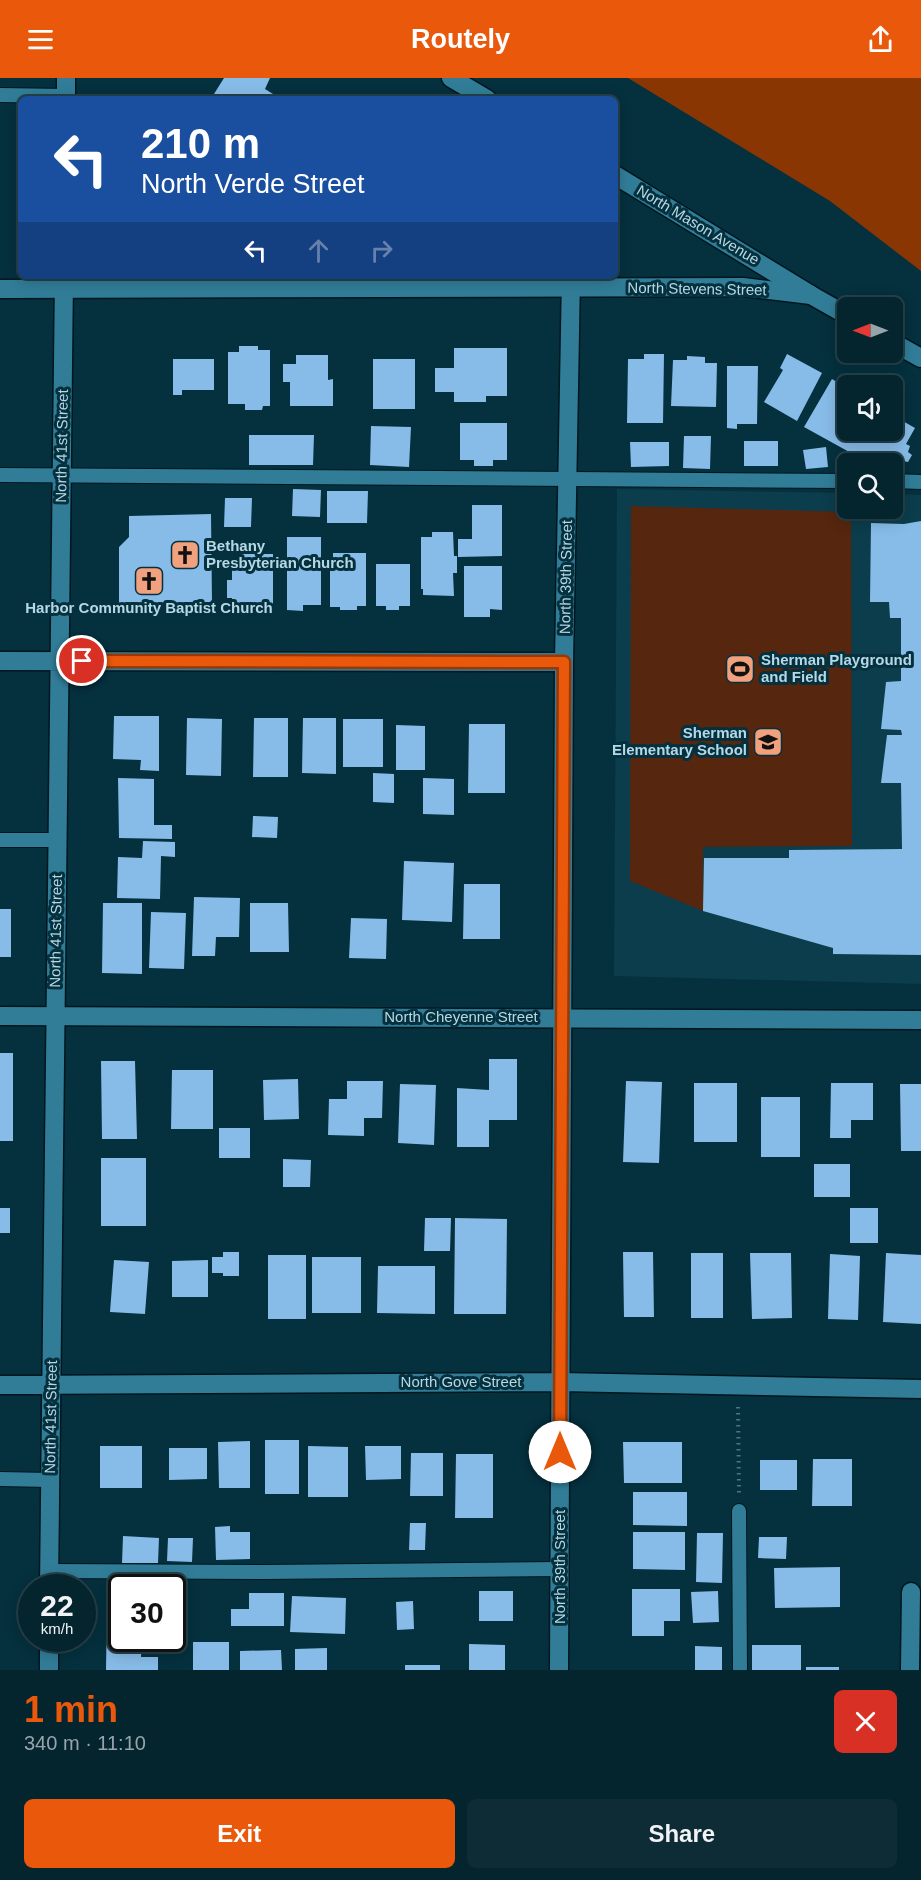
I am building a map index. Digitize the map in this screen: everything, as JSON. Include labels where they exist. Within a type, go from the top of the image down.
[{"type":"street","points":[[451,78],[482,96]]},
{"type":"street","name":"North Mason Avenue","points":[[618,177],[811,295]]},
{"type":"street","name":"North Stevens Street","points":[[0,290],[64,283],[571,282],[743,287],[811,295],[837,310]]},
{"type":"street","name":"North 39th Street","points":[[559,1670],[564,662],[571,282]]},
{"type":"street","name":"North 41st Street","points":[[49,1574],[64,283]]},
{"type":"street","points":[[903,348],[921,358]]},
{"type":"street","points":[[0,661],[564,662]]},
{"type":"street","name":"North Cheyenne Street","points":[[0,1016],[921,1020]]},
{"type":"street","name":"North Gove Street","points":[[0,1385],[560,1382],[921,1389]]},
{"type":"street","points":[[910,1670],[911,1592]]},
{"type":"street","points":[[49,1652],[49,1670]]},
{"type":"lane","points":[[0,95],[66,91]]},
{"type":"lane","points":[[0,475],[837,481]]},
{"type":"lane","points":[[903,481],[921,482]]},
{"type":"lane","points":[[0,840],[57,840]]},
{"type":"lane","points":[[0,1479],[50,1480]]},
{"type":"lane","points":[[739,1511],[740,1670]]},
{"type":"lane","points":[[96,1577],[265,1572],[560,1569]]},
{"type":"path","points":[[738,1385],[739,1511]]},
{"type":"shaded area","points":[[628,78],[921,78],[921,271],[830,201]]},
{"type":"shaded area","name":"Sherman Elementary School","points":[[617,489],[837,493],[837,519],[903,519],[903,494],[921,495],[921,984],[614,976]]},
{"type":"shaded area","name":"Sherman Playground and Field","points":[[631,506],[837,512],[837,519],[851,519],[852,846],[703,847],[703,911],[630,881]]},
{"type":"building","points":[[224,78],[270,78],[265,89],[276,96],[218,96],[214,94]]},
{"type":"building","points":[[239,346],[258,346],[258,350],[270,350],[270,406],[263,406],[262,410],[245,410],[245,404],[228,404],[228,352],[239,352]]},
{"type":"building","points":[[454,348],[507,348],[507,396],[486,396],[486,402],[454,402],[454,392],[435,392],[435,368],[454,368]]},
{"type":"building","points":[[644,354],[664,354],[663,423],[627,423],[628,359],[644,359]]},
{"type":"building","points":[[787,354],[822,373],[797,421],[764,402],[783,370],[780,368]]},
{"type":"building","points":[[296,355],[328,355],[328,380],[333,379],[333,406],[290,406],[290,382],[283,382],[283,364],[296,364]]},
{"type":"building","points":[[687,356],[705,357],[705,363],[717,363],[716,407],[671,406],[673,360],[687,360]]},
{"type":"building","points":[[173,359],[214,359],[214,390],[182,390],[182,395],[173,395]]},
{"type":"building","points":[[373,359],[415,359],[415,409],[373,409]]},
{"type":"building","points":[[727,366],[758,366],[757,424],[737,424],[737,429],[727,428]]},
{"type":"building","points":[[832,379],[837,382],[837,441],[903,441],[903,421],[915,428],[906,444],[910,446],[908,452],[912,455],[908,462],[903,461],[903,453],[851,453],[804,427]]},
{"type":"building","points":[[460,423],[507,423],[507,460],[493,460],[493,466],[474,466],[474,460],[460,460]]},
{"type":"building","points":[[371,426],[411,427],[409,467],[370,465]]},
{"type":"building","points":[[249,435],[314,435],[313,465],[249,465]]},
{"type":"building","points":[[684,436],[711,436],[710,469],[683,468]]},
{"type":"building","points":[[744,441],[778,441],[778,466],[744,466]]},
{"type":"building","points":[[630,442],[669,442],[669,466],[631,467]]},
{"type":"building","points":[[826,447],[828,467],[806,469],[803,450]]},
{"type":"building","points":[[293,489],[321,490],[320,517],[292,516]]},
{"type":"building","points":[[327,491],[368,491],[367,523],[327,523]]},
{"type":"building","points":[[225,498],[252,498],[251,527],[224,527]]},
{"type":"building","points":[[472,505],[502,505],[502,556],[458,557],[458,539],[472,539]]},
{"type":"building","points":[[211,514],[212,602],[144,603],[144,612],[119,612],[119,547],[129,537],[129,516]]},
{"type":"building","points":[[921,521],[921,955],[833,954],[833,948],[703,911],[704,858],[789,858],[789,850],[902,849],[901,783],[881,783],[887,735],[902,735],[901,730],[881,729],[886,682],[901,681],[901,618],[890,618],[889,602],[870,602],[871,523],[904,524]]},
{"type":"building","points":[[432,532],[453,532],[454,556],[457,556],[457,573],[453,573],[454,596],[423,595],[421,537],[432,537]]},
{"type":"building","points":[[287,537],[321,537],[321,605],[303,605],[303,611],[287,610]]},
{"type":"building","points":[[333,553],[366,553],[366,606],[357,606],[357,610],[340,610],[340,607],[330,607],[330,565],[333,565]]},
{"type":"building","points":[[241,554],[273,554],[273,604],[260,604],[260,609],[246,609],[246,605],[232,605],[232,598],[227,598],[227,580],[232,580],[232,559],[241,559]]},
{"type":"building","points":[[376,564],[410,564],[410,606],[399,606],[399,610],[386,610],[386,606],[376,606]]},
{"type":"building","points":[[464,566],[502,566],[502,610],[490,609],[490,617],[464,617]]},
{"type":"building","points":[[114,716],[159,716],[159,771],[140,770],[141,760],[113,759]]},
{"type":"building","points":[[187,718],[222,719],[221,776],[186,775]]},
{"type":"building","points":[[254,718],[288,718],[288,777],[253,777]]},
{"type":"building","points":[[303,718],[336,718],[336,774],[302,773]]},
{"type":"building","points":[[343,719],[383,719],[383,767],[343,767]]},
{"type":"building","points":[[469,724],[505,724],[505,793],[468,793]]},
{"type":"building","points":[[396,725],[425,726],[425,770],[396,770]]},
{"type":"building","points":[[373,773],[394,774],[394,803],[373,802]]},
{"type":"building","points":[[118,778],[154,779],[154,825],[172,825],[172,839],[119,838]]},
{"type":"building","points":[[423,778],[454,779],[454,815],[423,814]]},
{"type":"building","points":[[253,816],[278,817],[277,838],[252,837]]},
{"type":"building","points":[[143,841],[175,842],[175,857],[161,856],[160,899],[117,898],[118,857],[142,858]]},
{"type":"building","points":[[404,861],[454,863],[452,922],[402,920]]},
{"type":"building","points":[[464,884],[500,884],[500,939],[463,939]]},
{"type":"building","points":[[194,897],[240,898],[239,937],[216,937],[215,956],[192,956]]},
{"type":"building","points":[[103,903],[142,903],[142,974],[102,973]]},
{"type":"building","points":[[250,903],[288,903],[289,952],[250,952]]},
{"type":"building","points":[[0,909],[11,909],[11,957],[0,957]]},
{"type":"building","points":[[151,912],[186,913],[184,969],[149,968]]},
{"type":"building","points":[[351,918],[387,919],[386,959],[349,958]]},
{"type":"building","points":[[0,1053],[13,1053],[13,1141],[0,1141]]},
{"type":"building","points":[[489,1059],[517,1059],[517,1120],[489,1120],[489,1147],[457,1147],[457,1088],[489,1090]]},
{"type":"building","points":[[101,1061],[135,1061],[137,1139],[102,1139]]},
{"type":"building","points":[[172,1070],[213,1070],[213,1129],[171,1129]]},
{"type":"building","points":[[298,1079],[299,1119],[264,1120],[263,1080]]},
{"type":"building","points":[[347,1081],[383,1081],[382,1118],[364,1118],[364,1136],[328,1135],[329,1099],[347,1099]]},
{"type":"building","points":[[626,1081],[662,1082],[659,1163],[623,1162]]},
{"type":"building","points":[[694,1083],[737,1083],[737,1142],[694,1142]]},
{"type":"building","points":[[831,1083],[873,1083],[873,1120],[851,1120],[851,1138],[830,1138]]},
{"type":"building","points":[[400,1084],[436,1085],[434,1145],[398,1143]]},
{"type":"building","points":[[900,1084],[921,1084],[921,1151],[901,1151]]},
{"type":"building","points":[[761,1097],[800,1097],[800,1157],[761,1157]]},
{"type":"building","points":[[219,1128],[250,1128],[250,1158],[219,1158]]},
{"type":"building","points":[[101,1158],[146,1158],[146,1226],[101,1226]]},
{"type":"building","points":[[283,1159],[311,1160],[310,1187],[283,1187]]},
{"type":"building","points":[[814,1164],[850,1164],[850,1197],[814,1197]]},
{"type":"building","points":[[0,1208],[10,1208],[10,1233],[0,1233]]},
{"type":"building","points":[[850,1208],[878,1208],[878,1243],[850,1243]]},
{"type":"building","points":[[425,1218],[451,1218],[450,1251],[424,1251]]},
{"type":"building","points":[[455,1218],[507,1219],[506,1314],[454,1314]]},
{"type":"building","points":[[223,1252],[239,1252],[239,1276],[212,1273],[212,1257],[223,1257]]},
{"type":"building","points":[[623,1252],[653,1252],[654,1317],[624,1317]]},
{"type":"building","points":[[691,1253],[723,1253],[723,1318],[691,1318]]},
{"type":"building","points":[[750,1253],[791,1253],[792,1318],[752,1319]]},
{"type":"building","points":[[886,1253],[921,1255],[921,1324],[883,1322]]},
{"type":"building","points":[[830,1254],[860,1256],[858,1320],[828,1319]]},
{"type":"building","points":[[268,1255],[306,1255],[306,1319],[268,1319]]},
{"type":"building","points":[[312,1257],[361,1257],[361,1313],[312,1313]]},
{"type":"building","points":[[114,1260],[149,1262],[145,1314],[110,1312]]},
{"type":"building","points":[[208,1260],[208,1297],[172,1297],[172,1261]]},
{"type":"building","points":[[378,1266],[435,1266],[435,1314],[377,1313]]},
{"type":"building","points":[[265,1440],[299,1440],[299,1494],[265,1494]]},
{"type":"building","points":[[250,1441],[250,1488],[219,1488],[218,1442]]},
{"type":"building","points":[[623,1442],[682,1442],[682,1483],[624,1483]]},
{"type":"building","points":[[100,1446],[142,1446],[142,1488],[100,1488]]},
{"type":"building","points":[[308,1446],[348,1447],[348,1497],[308,1497]]},
{"type":"building","points":[[365,1446],[401,1446],[401,1479],[366,1480]]},
{"type":"building","points":[[169,1448],[207,1448],[207,1479],[169,1480]]},
{"type":"building","points":[[411,1453],[443,1453],[443,1496],[410,1496]]},
{"type":"building","points":[[456,1454],[493,1454],[493,1518],[455,1518]]},
{"type":"building","points":[[813,1459],[852,1459],[852,1506],[812,1506]]},
{"type":"building","points":[[760,1460],[797,1460],[797,1490],[760,1490]]},
{"type":"building","points":[[633,1492],[687,1492],[687,1526],[633,1525]]},
{"type":"building","points":[[410,1523],[426,1523],[425,1550],[409,1550]]},
{"type":"building","points":[[230,1526],[230,1532],[250,1532],[250,1559],[216,1560],[215,1527]]},
{"type":"building","points":[[633,1532],[685,1532],[685,1570],[633,1569]]},
{"type":"building","points":[[697,1533],[723,1533],[722,1583],[696,1582]]},
{"type":"building","points":[[123,1536],[159,1538],[158,1563],[122,1563]]},
{"type":"building","points":[[759,1537],[787,1537],[786,1559],[758,1558]]},
{"type":"building","points":[[168,1538],[193,1538],[192,1562],[167,1561]]},
{"type":"building","points":[[840,1567],[840,1607],[775,1608],[774,1568]]},
{"type":"building","points":[[632,1589],[680,1589],[680,1621],[664,1621],[664,1636],[632,1636]]},
{"type":"building","points":[[479,1591],[513,1591],[513,1621],[479,1621]]},
{"type":"building","points":[[718,1591],[719,1622],[693,1623],[691,1592]]},
{"type":"building","points":[[249,1593],[284,1593],[284,1626],[231,1626],[231,1609],[249,1609]]},
{"type":"building","points":[[292,1596],[346,1598],[345,1634],[290,1632]]},
{"type":"building","points":[[413,1601],[414,1629],[397,1630],[396,1602]]},
{"type":"building","points":[[108,1603],[108,1652],[141,1652],[141,1657],[158,1657],[158,1670],[106,1670]]},
{"type":"building","points":[[193,1642],[229,1642],[229,1670],[193,1670]]},
{"type":"building","points":[[469,1644],[505,1645],[505,1670],[469,1670]]},
{"type":"building","points":[[752,1645],[801,1645],[801,1670],[752,1670]]},
{"type":"building","points":[[695,1646],[722,1647],[722,1670],[695,1670]]},
{"type":"building","points":[[327,1648],[327,1670],[295,1670],[295,1649]]},
{"type":"building","points":[[281,1650],[282,1670],[240,1670],[240,1651]]},
{"type":"building","points":[[405,1665],[440,1665],[440,1670],[405,1670]]},
{"type":"building","points":[[806,1667],[839,1667],[839,1670],[806,1670]]},
{"type":"place","name":"Bethany Presbyterian Church","points":[[185,555]]},
{"type":"place","name":"Harbor Community Baptist Church","points":[[149,581]]},
{"type":"place","name":"Sherman Playground and Field","points":[[740,669]]},
{"type":"place","name":"Sherman Elementary School","points":[[768,742]]},
{"type":"route","points":[[82,661],[564,662],[560,1452]]}]
